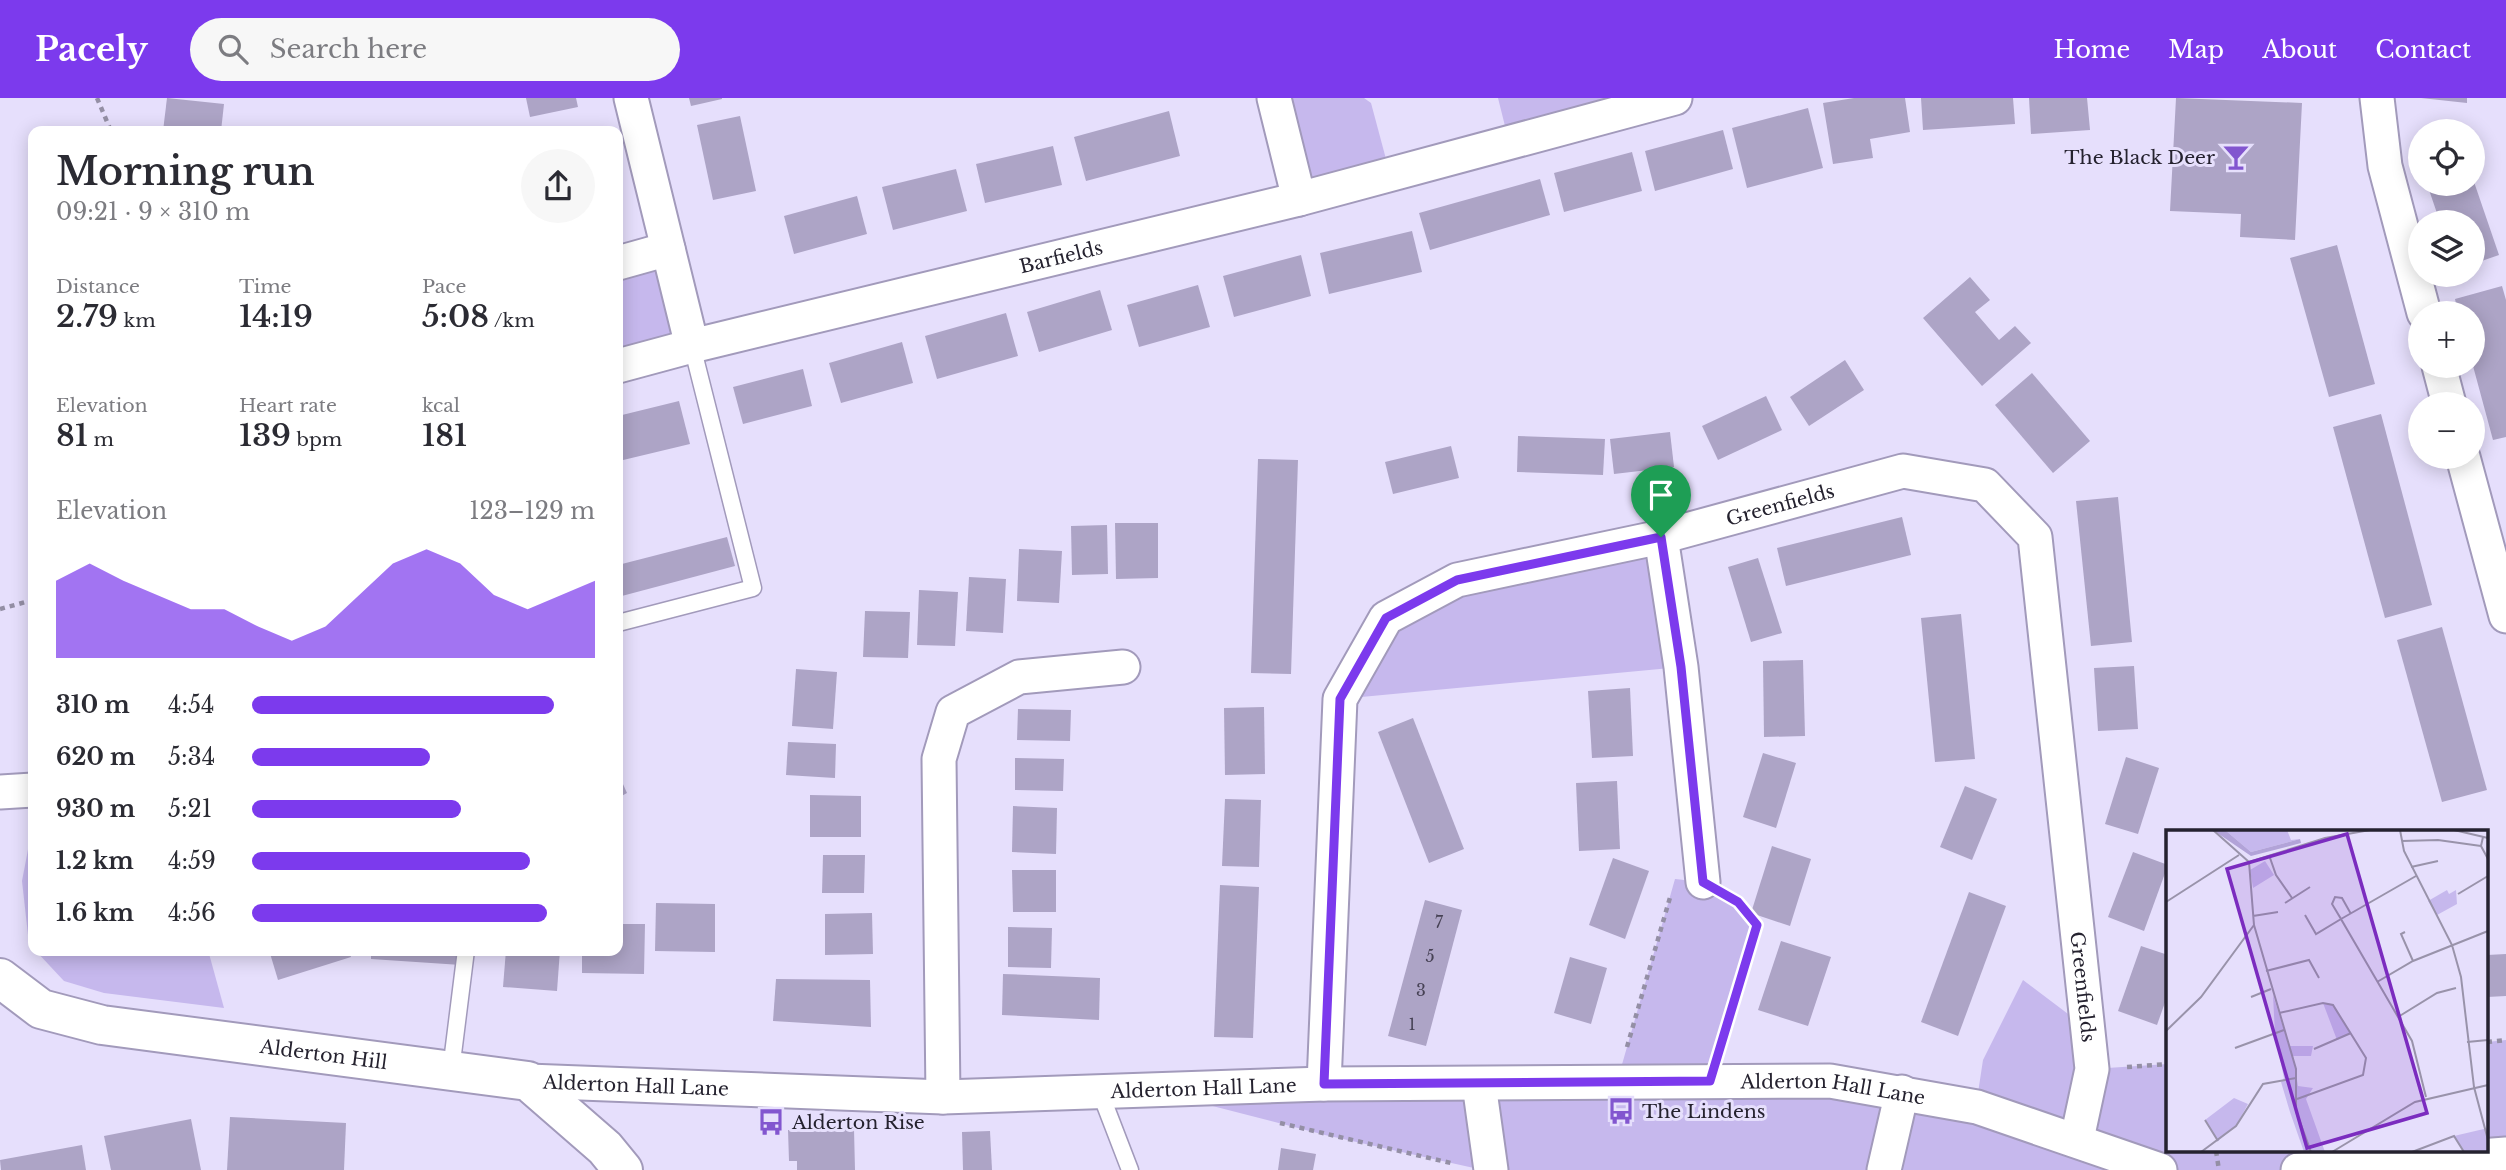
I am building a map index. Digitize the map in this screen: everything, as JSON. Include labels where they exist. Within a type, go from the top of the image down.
[{"type":"street","points":[[631,98],[692,346]]},
{"type":"street","points":[[1274,98],[1299,198]]},
{"type":"street","name":"Barfields","points":[[623,365],[1299,198],[1632,103],[1675,98]]},
{"type":"street","points":[[2376,98],[2385,166],[2421,301]]},
{"type":"street","points":[[623,262],[668,249]]},
{"type":"street","points":[[2466,469],[2506,616]]},
{"type":"street","name":"Greenfields","points":[[1324,1084],[1340,699],[1386,618],[1457,580],[1661,537],[1903,471],[1985,485],[2035,537],[2092,1069],[2077,1139]]},
{"type":"street","points":[[1661,537],[1681,667],[1703,870]]},
{"type":"street","points":[[943,1097],[939,759],[953,712],[1019,677],[1123,667]]},
{"type":"street","points":[[0,792],[28,790]]},
{"type":"street","name":"Alderton Hill","points":[[0,978],[41,1009],[102,1025],[528,1081]]},
{"type":"street","points":[[528,1081],[605,1147],[623,1170]]},
{"type":"street","name":"Alderton Hall Lane","points":[[528,1081],[943,1097],[1324,1084],[1830,1081],[1976,1107],[2077,1139],[2160,1170]]},
{"type":"street","points":[[1479,1084],[1491,1170]]},
{"type":"street","points":[[1884,1170],[1902,1092]]},
{"type":"street","points":[[2316,1163],[2506,1154]]},
{"type":"lane","points":[[623,622],[753,588],[692,346]]},
{"type":"lane","points":[[451,1070],[465,956]]},
{"type":"lane","points":[[1100,1092],[1130,1170]]},
{"type":"path","points":[[97,98],[109,126]]},
{"type":"path","points":[[0,609],[28,601]]},
{"type":"path","points":[[1617,1082],[1675,879],[1703,870],[1738,902],[1757,925],[1710,1081]]},
{"type":"path","points":[[2488,1042],[2506,1040]]},
{"type":"path","points":[[1272,1121],[1457,1164]]},
{"type":"path","points":[[2216,1152],[2219,1170]]},
{"type":"shaded area","points":[[1274,98],[1364,98],[1371,103],[1390,174],[1299,199]]},
{"type":"shaded area","points":[[1498,98],[1630,98],[1509,142]]},
{"type":"shaded area","points":[[668,249],[692,346],[623,365],[623,262]]},
{"type":"shaded area","points":[[1661,537],[1681,667],[1340,699],[1386,618]]},
{"type":"shaded area","points":[[28,850],[28,935],[22,881]]},
{"type":"shaded area","points":[[1675,879],[1701,884],[1721,892],[1757,925],[1710,1080],[1976,1106],[1983,1060],[2023,980],[2088,1029],[2092,1069],[2166,1064],[2166,1152],[2488,1152],[2488,1042],[2506,1040],[2506,1170],[1483,1170],[1325,1135],[1154,1091],[1617,1082]]},
{"type":"shaded area","points":[[41,956],[210,956],[224,1008],[104,993],[64,981]]},
{"type":"building","points":[[167,98],[224,104],[222,126],[164,126]]},
{"type":"building","points":[[526,98],[576,98],[578,107],[530,117]]},
{"type":"building","points":[[689,98],[722,98],[722,99],[691,106]]},
{"type":"building","points":[[1854,98],[1905,98],[1910,132],[1870,139],[1873,158],[1833,164],[1823,103]]},
{"type":"building","points":[[1921,98],[2013,98],[2015,124],[1923,130]]},
{"type":"building","points":[[2029,98],[2087,98],[2090,130],[2031,134]]},
{"type":"building","name":"The Black Deer","points":[[2176,98],[2302,103],[2295,240],[2240,237],[2241,214],[2170,211]]},
{"type":"building","points":[[2421,98],[2467,98],[2467,103]]},
{"type":"building","points":[[1808,108],[1823,168],[1747,188],[1732,128]]},
{"type":"building","points":[[1169,111],[1180,156],[1086,181],[1074,137]]},
{"type":"building","points":[[740,116],[756,191],[713,200],[697,125]]},
{"type":"building","points":[[1723,130],[1733,169],[1655,191],[1645,151]]},
{"type":"building","points":[[1053,146],[1062,185],[985,203],[976,164]]},
{"type":"building","points":[[1632,152],[1642,191],[1564,212],[1554,173]]},
{"type":"building","points":[[956,169],[967,211],[893,230],[882,187]]},
{"type":"building","points":[[1540,179],[1550,215],[1430,250],[1419,213]]},
{"type":"building","points":[[857,196],[867,234],[794,254],[784,216]]},
{"type":"building","points":[[2431,196],[2479,196],[2484,210],[2436,210]]},
{"type":"building","points":[[2485,214],[2499,255],[2485,260]]},
{"type":"building","points":[[1412,231],[1422,272],[1329,294],[1320,253]]},
{"type":"building","points":[[2337,245],[2375,384],[2329,397],[2290,258]]},
{"type":"building","points":[[1301,255],[1311,296],[1234,317],[1223,276]]},
{"type":"building","points":[[1970,277],[1990,300],[1975,312],[1999,340],[2015,326],[2031,343],[1982,386],[1923,318]]},
{"type":"building","points":[[1198,285],[1210,327],[1139,347],[1127,305]]},
{"type":"building","points":[[2502,286],[2506,300],[2506,437],[2493,440],[2485,410],[2485,392],[2480,392],[2476,378],[2485,378],[2485,301],[2455,299]]},
{"type":"building","points":[[1100,290],[1112,330],[1039,352],[1027,312]]},
{"type":"building","points":[[1006,313],[1018,356],[937,379],[925,336]]},
{"type":"building","points":[[902,342],[913,383],[841,403],[829,363]]},
{"type":"building","points":[[1845,360],[1864,390],[1809,426],[1790,397]]},
{"type":"building","points":[[803,369],[812,406],[743,424],[733,387]]},
{"type":"building","points":[[2032,373],[2090,441],[2053,473],[1995,405]]},
{"type":"building","points":[[1766,396],[1782,430],[1718,460],[1702,426]]},
{"type":"building","points":[[679,401],[690,444],[623,460],[623,415]]},
{"type":"building","points":[[2381,414],[2432,605],[2385,618],[2333,427]]},
{"type":"building","points":[[1670,432],[1674,467],[1614,474],[1610,439]]},
{"type":"building","points":[[1518,436],[1605,439],[1603,475],[1517,472]]},
{"type":"building","points":[[1451,446],[1459,478],[1393,494],[1385,462]]},
{"type":"building","points":[[1258,459],[1298,460],[1291,674],[1251,673]]},
{"type":"building","points":[[2118,497],[2132,642],[2091,646],[2076,501]]},
{"type":"building","points":[[1902,517],[1911,555],[1786,586],[1777,548]]},
{"type":"building","points":[[1115,523],[1158,523],[1158,578],[1116,579]]},
{"type":"building","points":[[1107,525],[1108,574],[1072,575],[1071,526]]},
{"type":"building","points":[[727,537],[735,566],[623,596],[623,564]]},
{"type":"building","points":[[1019,549],[1062,551],[1059,603],[1017,601]]},
{"type":"building","points":[[1758,558],[1782,633],[1751,642],[1728,567]]},
{"type":"building","points":[[969,577],[1006,579],[1003,633],[966,631]]},
{"type":"building","points":[[919,590],[958,592],[955,646],[917,645]]},
{"type":"building","points":[[865,611],[910,612],[908,658],[863,657]]},
{"type":"building","points":[[1961,614],[1975,759],[1935,762],[1921,618]]},
{"type":"building","points":[[2442,627],[2487,790],[2442,802],[2397,640]]},
{"type":"building","points":[[1803,660],[1805,736],[1764,737],[1763,661]]},
{"type":"building","points":[[2134,666],[2138,729],[2098,731],[2094,668]]},
{"type":"building","points":[[796,669],[837,672],[833,729],[792,726]]},
{"type":"building","points":[[1630,688],[1633,756],[1592,758],[1588,691]]},
{"type":"building","points":[[1264,707],[1265,774],[1225,775],[1224,708]]},
{"type":"building","points":[[1018,709],[1071,710],[1070,741],[1017,740]]},
{"type":"building","points":[[1413,718],[1464,849],[1429,863],[1378,732]]},
{"type":"building","points":[[788,742],[836,744],[835,778],[786,775]]},
{"type":"building","points":[[1763,753],[1796,763],[1776,828],[1743,817]]},
{"type":"building","points":[[2126,757],[2159,768],[2138,834],[2105,824]]},
{"type":"building","points":[[1015,758],[1064,759],[1063,791],[1015,790]]},
{"type":"building","points":[[1617,781],[1620,849],[1579,851],[1576,783]]},
{"type":"building","points":[[1965,786],[1997,799],[1972,860],[1940,847]]},
{"type":"building","points":[[810,795],[861,796],[861,837],[810,837]]},
{"type":"building","points":[[1225,799],[1261,800],[1259,867],[1222,866]]},
{"type":"building","points":[[1013,806],[1057,808],[1056,854],[1012,852]]},
{"type":"building","points":[[1772,846],[1811,859],[1790,926],[1751,913]]},
{"type":"building","points":[[2133,852],[2166,864],[2144,931],[2108,917]]},
{"type":"building","points":[[823,855],[865,855],[864,893],[822,893]]},
{"type":"building","points":[[1613,858],[1649,871],[1625,939],[1589,925]]},
{"type":"building","points":[[1012,870],[1056,870],[1056,912],[1013,912]]},
{"type":"building","points":[[1220,885],[1259,887],[1253,1038],[1214,1037]]},
{"type":"building","points":[[1969,892],[2006,906],[1958,1036],[1921,1022]]},
{"type":"building","points":[[1425,900],[1462,910],[1426,1046],[1388,1036]]},
{"type":"building","points":[[656,903],[715,904],[715,952],[655,951]]},
{"type":"building","points":[[872,913],[873,954],[825,955],[825,914]]},
{"type":"building","points":[[623,924],[645,924],[644,974],[582,973],[582,956],[623,956]]},
{"type":"building","points":[[1008,927],[1052,928],[1051,968],[1008,967]]},
{"type":"building","points":[[1781,941],[1831,957],[1808,1026],[1758,1010]]},
{"type":"building","points":[[2141,946],[2166,954],[2166,1000],[2157,1025],[2118,1011]]},
{"type":"building","points":[[2506,954],[2506,996],[2488,997],[2488,955]]},
{"type":"building","points":[[271,956],[351,956],[351,957],[278,980]]},
{"type":"building","points":[[371,956],[462,956],[461,965],[371,959]]},
{"type":"building","points":[[506,956],[560,956],[557,991],[503,987]]},
{"type":"building","points":[[1570,957],[1607,968],[1591,1024],[1554,1013]]},
{"type":"building","points":[[1003,974],[1100,978],[1099,1020],[1002,1015]]},
{"type":"building","points":[[776,979],[870,980],[871,1027],[773,1021]]},
{"type":"building","points":[[230,1117],[346,1123],[344,1170],[227,1170]]},
{"type":"building","points":[[191,1119],[201,1170],[111,1170],[104,1136]]},
{"type":"building","points":[[854,1129],[855,1170],[797,1170],[797,1161],[789,1161],[788,1130]]},
{"type":"building","points":[[990,1131],[992,1170],[963,1170],[962,1132]]},
{"type":"building","points":[[82,1145],[86,1170],[1,1170],[0,1160]]},
{"type":"building","points":[[1281,1148],[1316,1154],[1313,1170],[1278,1170]]},
{"type":"place","name":"The Black Deer","points":[[2236,157]]},
{"type":"place","name":"The Lindens","points":[[1621,1111]]},
{"type":"place","name":"Alderton Rise","points":[[771,1122]]},
{"type":"route","points":[[1661,537],[1681,667],[1703,882],[1738,902],[1757,925],[1710,1081],[1324,1084],[1340,699],[1386,618],[1457,580],[1531,562],[1661,537]]}]
